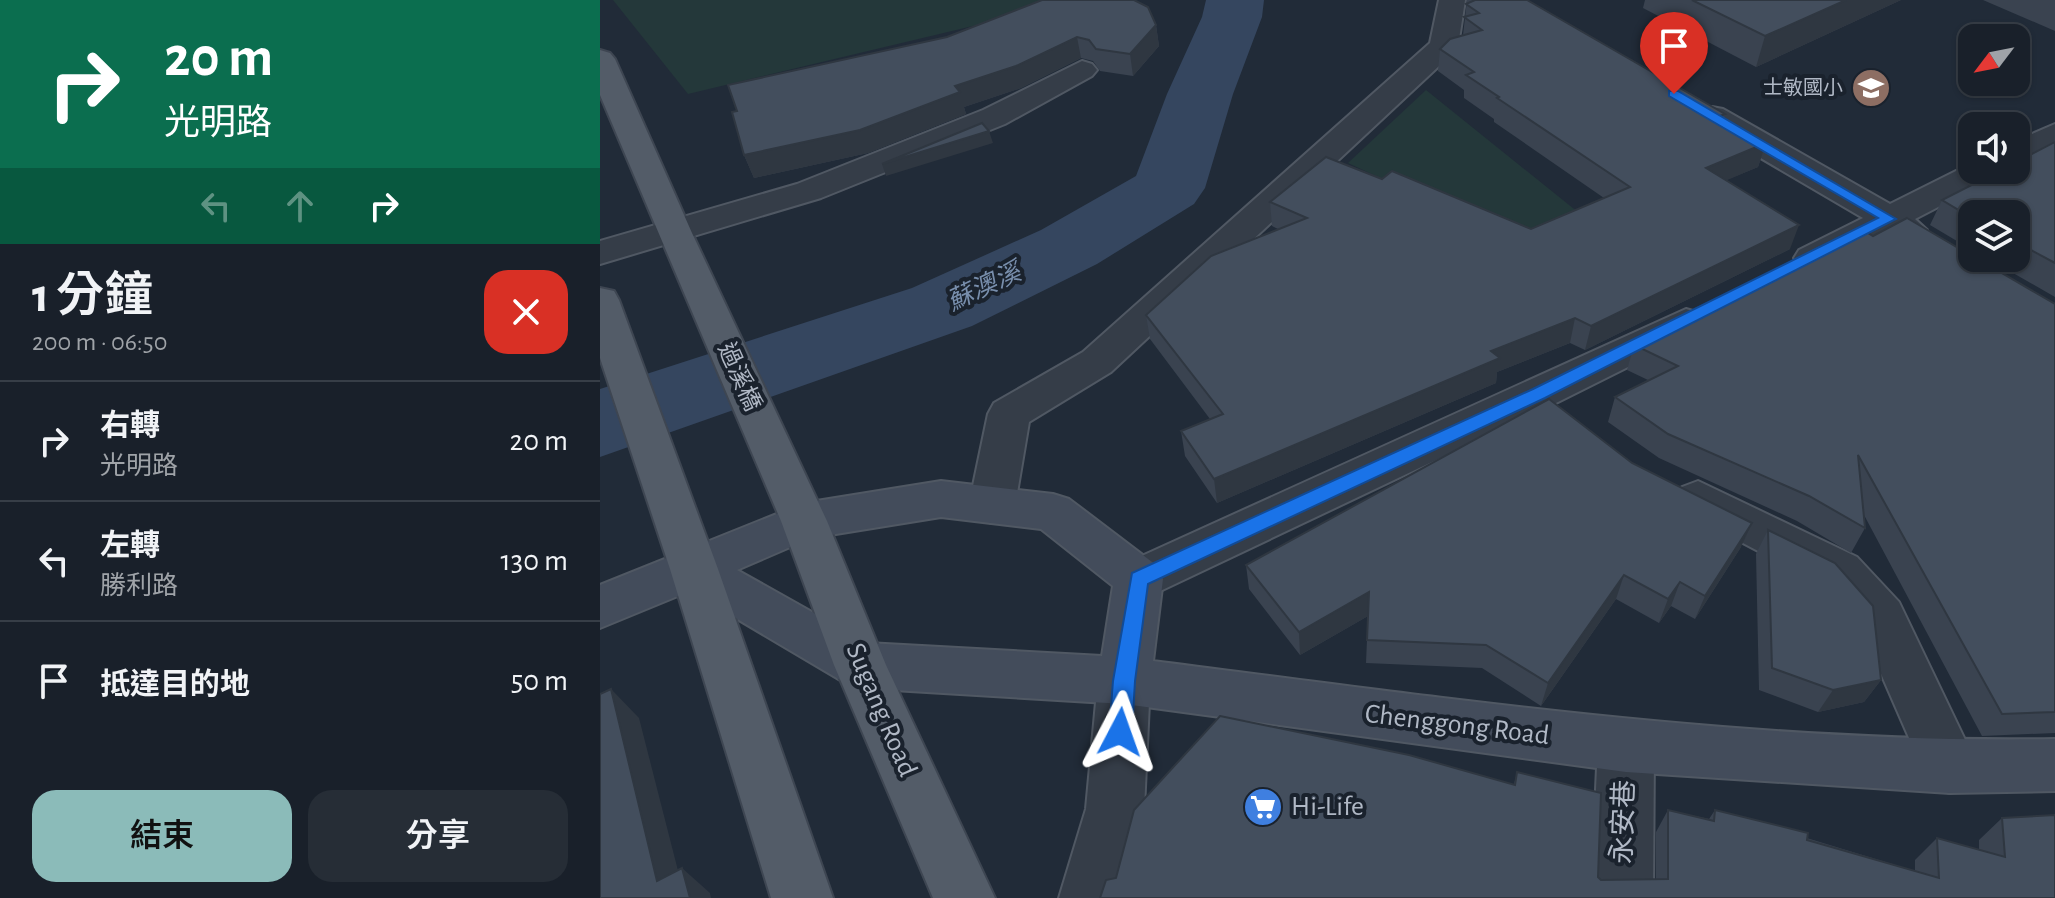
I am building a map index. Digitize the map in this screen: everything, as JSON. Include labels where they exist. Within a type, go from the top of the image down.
[{"type":"main road","points":[[600,59],[674,233]]},
{"type":"main road","name":"過溪橋","points":[[674,233],[804,521]]},
{"type":"main road","points":[[600,300],[694,569],[802,898]]},
{"type":"main road","name":"Sugang Road","points":[[804,521],[860,665],[964,898]]},
{"type":"street","points":[[992,505],[1009,414],[1097,362],[1444,46],[1452,0]]},
{"type":"street","points":[[600,253],[823,186],[994,117],[1082,70]]},
{"type":"street","points":[[1687,101],[1940,249]]},
{"type":"street","points":[[2030,147],[2055,134]]},
{"type":"street","points":[[1779,275],[1958,183]]},
{"type":"street","points":[[1139,579],[1556,407],[1723,303]]},
{"type":"street","points":[[1656,479],[1840,571],[1881,617],[1950,767]]},
{"type":"street","points":[[600,607],[804,521],[941,499],[1053,512],[1139,579]]},
{"type":"street","points":[[694,569],[860,665]]},
{"type":"street","points":[[1090,898],[1115,809],[1124,681],[1139,579]]},
{"type":"street","name":"Chenggong Road","points":[[860,665],[1124,681],[1626,746],[1950,767],[2055,765]]},
{"type":"street","name":"永安巷","points":[[1622,898],[1626,746]]},
{"type":"green space","points":[[613,0],[1082,0],[688,94]]},
{"type":"green space","points":[[1426,90],[1584,217],[1523,245],[1348,163]]},
{"type":"building","points":[[1042,0],[1134,0],[1148,7],[1156,25],[1130,54],[1096,49],[1089,40],[1077,37],[1016,66],[955,86],[960,92],[860,130],[744,155],[732,112],[737,111],[728,85],[947,37]]},
{"type":"building","points":[[1475,0],[1527,0],[1725,114],[1720,116],[1766,143],[1706,168],[1799,225],[1591,326],[1575,318],[1491,351],[1500,358],[1214,479],[1181,431],[1223,414],[1146,315],[1211,256],[1307,218],[1270,202],[1326,157],[1382,179],[1392,171],[1531,229],[1630,187],[1497,98],[1466,75],[1474,72],[1440,49],[1450,39],[1482,30],[1464,17],[1479,13],[1466,4]]},
{"type":"building","points":[[1692,0],[1846,0],[1765,36]]},
{"type":"building","points":[[982,123],[989,131],[882,164]]},
{"type":"building","points":[[2055,142],[2055,263],[2030,250],[2030,200],[1958,200],[1958,210],[1942,200],[1973,184],[2030,184],[2030,155]]},
{"type":"building","points":[[1907,218],[1958,248],[1958,272],[2000,272],[2055,304],[2055,712],[2002,714],[1858,455],[1865,528],[1809,496],[1668,434],[1615,397],[1678,366],[1634,345],[1863,230],[1873,236]]},
{"type":"building","points":[[1549,399],[1632,463],[1752,523],[1705,596],[1680,582],[1668,599],[1624,575],[1548,683],[1486,645],[1367,640],[1369,592],[1299,632],[1246,565]]},
{"type":"building","points":[[1768,530],[1835,563],[1873,606],[1881,680],[1833,690],[1772,668]]},
{"type":"building","points":[[611,689],[657,881],[682,868],[690,898],[600,898],[600,694]]},
{"type":"building","points":[[1220,716],[1409,755],[1515,785],[1517,772],[1601,793],[1598,877],[1601,880],[1668,879],[1668,810],[1714,821],[1715,810],[1808,833],[1807,840],[1939,878],[1937,838],[2005,857],[2002,818],[2055,815],[2055,898],[1100,898],[1106,880],[1116,878],[1134,810]]},
{"type":"waterway","name":"蘇澳溪","points":[[600,423],[942,307],[1069,247],[1168,188],[1200,94],[1232,17],[1235,0]]},
{"type":"place","name":"士敏國小","points":[[1871,88]]},
{"type":"place","name":"Hi-Life","points":[[1263,807]]},
{"type":"route","points":[[1120,732],[1139,579],[1539,394],[1889,219],[1674,94]]}]
